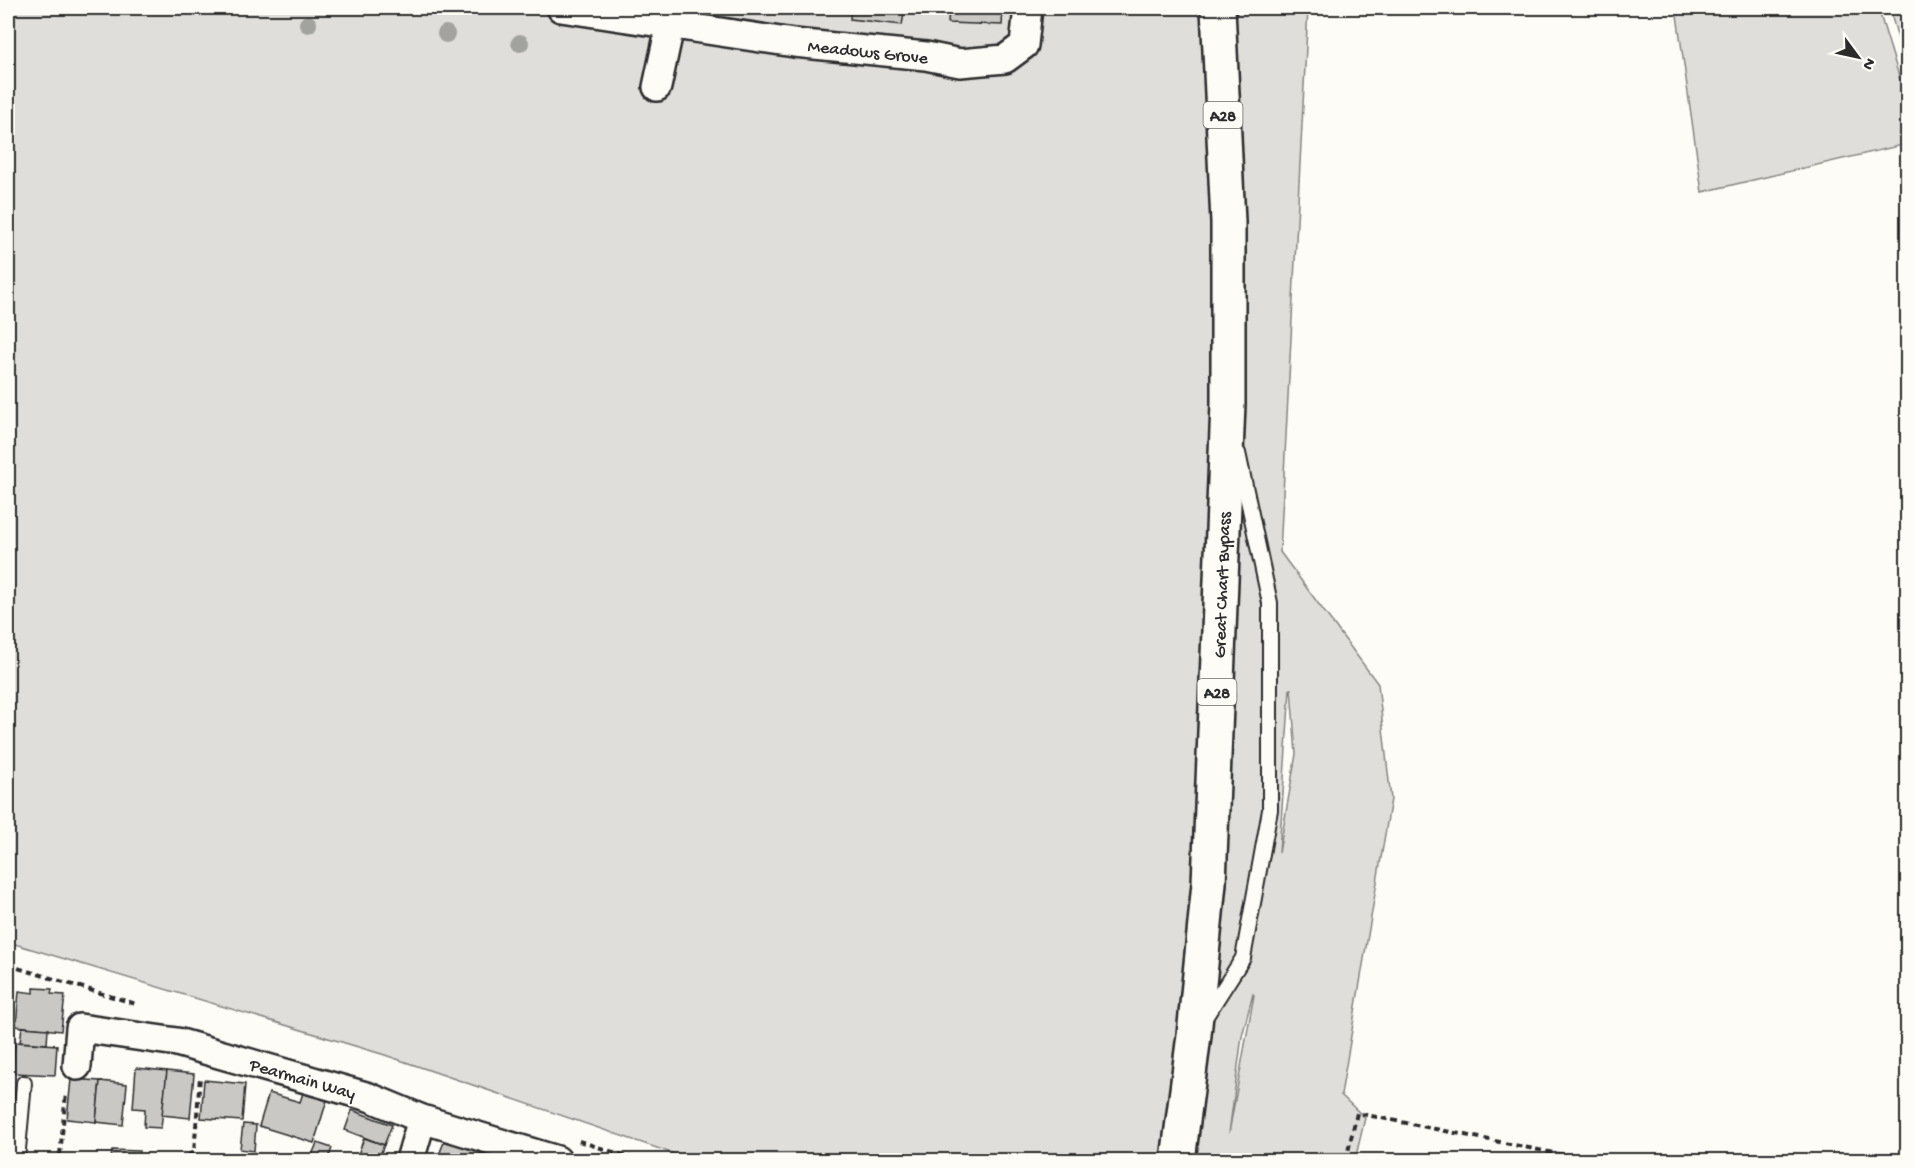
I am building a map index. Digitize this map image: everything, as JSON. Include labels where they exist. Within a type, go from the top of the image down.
[{"type":"main road","name":"Great Chart Bypass","points":[[1178,1161],[1194,1035],[1209,883],[1228,404],[1228,222],[1218,8]]},
{"type":"street","name":"Meadows Grove","points":[[561,8],[673,16],[794,43],[926,56],[960,63],[1005,59],[1024,45],[1028,8]]},
{"type":"street","points":[[657,87],[673,16]]},
{"type":"street","name":"Pearmain Way","points":[[76,1066],[80,1029],[177,1042],[369,1097],[422,1119],[557,1161]]},
{"type":"street","points":[[411,1161],[422,1119]]},
{"type":"lane","points":[[1194,1035],[1243,958],[1270,810],[1270,603],[1228,404]]},
{"type":"lane","points":[[16,1161],[24,1083]]},
{"type":"path","points":[[179,1161],[194,1152],[201,1049]]},
{"type":"path","points":[[60,1155],[68,1074],[76,1066]]},
{"type":"path","points":[[1346,1161],[1357,1113],[1588,1161]]},
{"type":"shaded area","points":[[8,8],[1308,8],[1280,552],[1378,684],[1391,799],[1341,1095],[1365,1118],[1355,1160],[692,1160],[385,1055],[8,942]],"holes":[[[1290,689],[1296,754],[1279,853]],[[1254,995],[1229,1133],[1242,1036]]]},
{"type":"shaded area","points":[[1676,8],[1878,8],[1907,102],[1907,144],[1702,192]]},
{"type":"shaded area","points":[[1889,8],[1907,8],[1907,67]]},
{"type":"building","points":[[784,8],[825,8],[824,12]]},
{"type":"building","points":[[851,8],[905,8],[902,25],[850,19]]},
{"type":"building","points":[[949,8],[1003,8],[1002,25],[948,23]]},
{"type":"building","points":[[34,988],[52,989],[51,994],[65,995],[61,1031],[16,1026],[19,991],[34,993]]},
{"type":"building","points":[[22,1027],[48,1029],[47,1044],[20,1042]]},
{"type":"building","points":[[15,1042],[57,1045],[55,1075],[13,1073]]},
{"type":"building","points":[[136,1068],[167,1071],[161,1128],[144,1127],[145,1109],[133,1108]]},
{"type":"building","points":[[167,1071],[194,1074],[190,1118],[162,1115]]},
{"type":"building","points":[[71,1079],[100,1081],[96,1122],[67,1119]]},
{"type":"building","points":[[204,1080],[245,1084],[242,1121],[201,1118]]},
{"type":"building","points":[[100,1081],[127,1084],[123,1125],[96,1122]]},
{"type":"building","points":[[269,1093],[300,1102],[303,1093],[327,1100],[314,1143],[259,1126]]},
{"type":"building","points":[[352,1110],[392,1125],[384,1145],[345,1130]]},
{"type":"building","points":[[243,1124],[256,1125],[254,1151],[240,1149]]},
{"type":"building","points":[[446,1137],[482,1151],[478,1160],[437,1160]]},
{"type":"building","points":[[364,1138],[384,1145],[378,1160],[356,1160]]},
{"type":"building","points":[[317,1143],[332,1148],[328,1160],[310,1160]]},
{"type":"building","points":[[112,1150],[139,1151],[138,1160],[111,1160]]},
{"type":"building","points":[[221,1154],[248,1156],[248,1160],[220,1160]]}]
